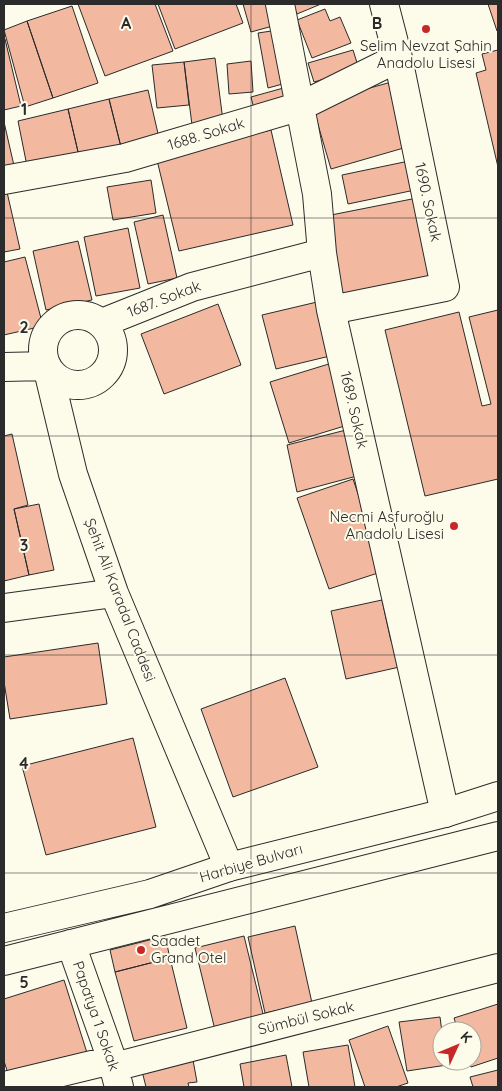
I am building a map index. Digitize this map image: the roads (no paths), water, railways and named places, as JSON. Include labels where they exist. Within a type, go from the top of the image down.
[{"type":"street","name":"1689. Sokak","points":[[280,4],[317,194],[322,253],[331,310],[446,812]]},
{"type":"street","name":"1690. Sokak","points":[[331,310],[445,287],[398,58],[384,4]]},
{"type":"street","name":"1688. Sokak","points":[[4,180],[126,158],[301,106],[398,58]]},
{"type":"street","name":"1687. Sokak","points":[[102,323],[192,287],[322,253]]},
{"type":"street","points":[[72,315],[82,315],[102,323],[110,333],[113,357],[108,368],[100,378],[89,383],[77,385],[65,382],[55,376],[47,366],[44,356],[45,340],[52,326],[61,319],[72,315]]},
{"type":"street","points":[[4,367],[47,366]]},
{"type":"street","name":"Şehit Ali Karadal Caddesi","points":[[47,366],[73,474],[114,593],[229,867]]},
{"type":"street","points":[[4,608],[114,593]]},
{"type":"street","name":"Harbiye Bulvarı","points":[[4,928],[150,894],[229,867],[446,812],[498,796]]},
{"type":"street","points":[[4,961],[498,836]]},
{"type":"street","name":"Papatya 1 Sokak","points":[[71,944],[115,1071]]},
{"type":"street","name":"Sümbül Sokak","points":[[4,1086],[115,1071],[498,968]]},
{"type":"place","name":"Selim Nevzat Şahin Anadolu Lisesi","points":[[426,29]]},
{"type":"place","name":"Necmi Asfuroğlu Anadolu Lisesi","points":[[454,526]]},
{"type":"place","name":"Saadet Grand Otel","points":[[141,950]]}]
